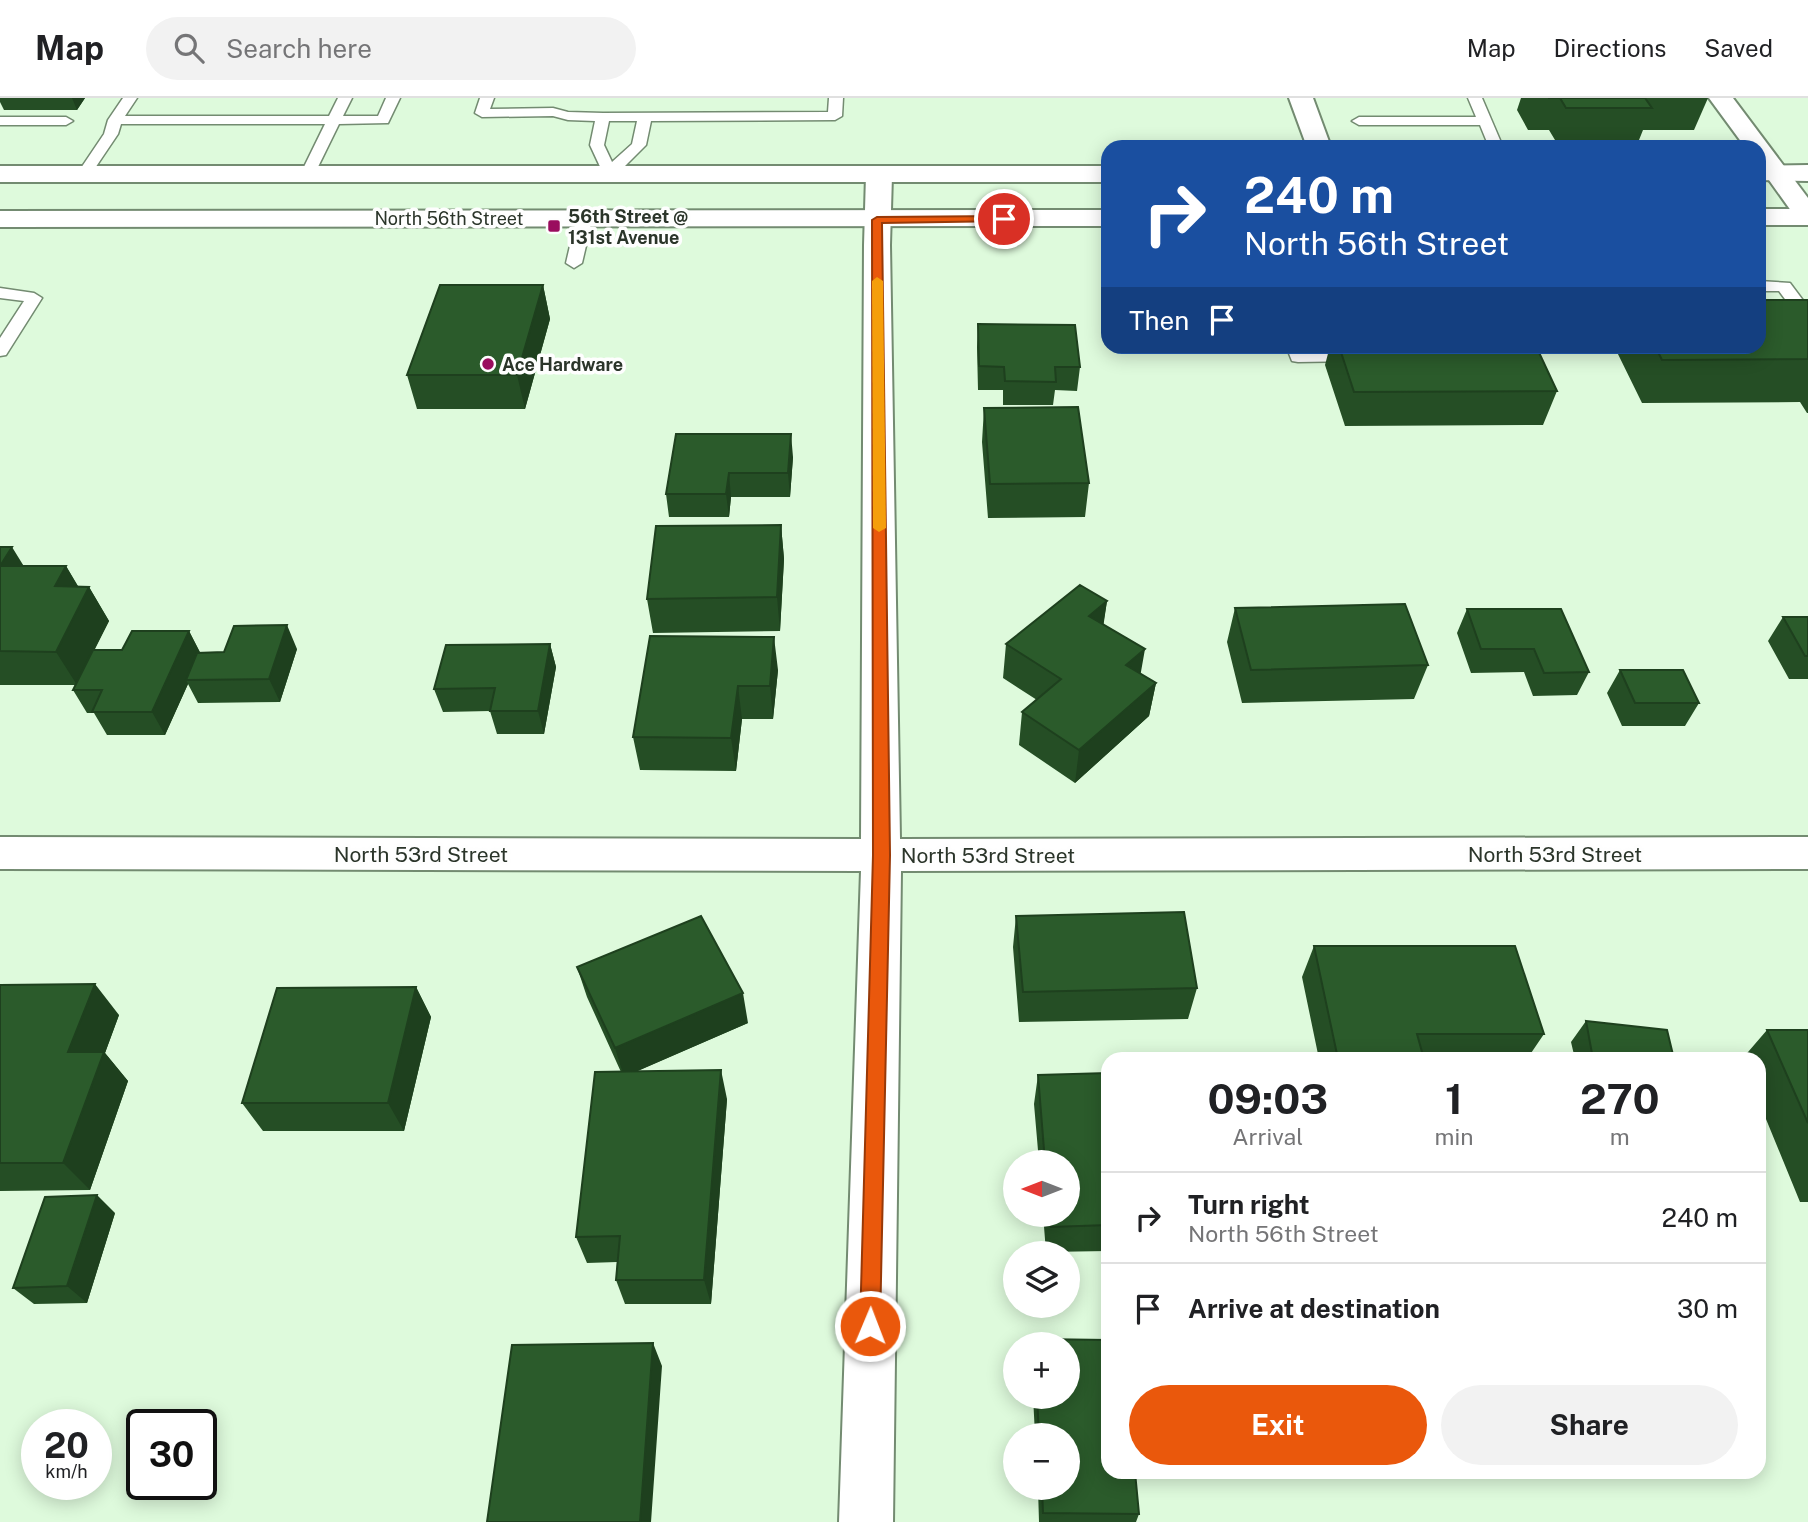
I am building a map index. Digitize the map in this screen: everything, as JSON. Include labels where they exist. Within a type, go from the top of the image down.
[{"type":"street","points":[[1301,98],[1316,140]]},
{"type":"street","points":[[1721,98],[1752,140]]},
{"type":"street","points":[[285,219],[308,173]]},
{"type":"street","points":[[416,217],[463,210],[593,209],[610,201],[621,173]]},
{"type":"street","points":[[1768,173],[1808,173]]},
{"type":"street","points":[[1768,173],[1808,217]]},
{"type":"street","points":[[0,174],[1101,174]]},
{"type":"street","points":[[866,1522],[881,855],[877,220],[879,175]]},
{"type":"street","points":[[1766,217],[1808,217]]},
{"type":"street","name":"North 56th Street","points":[[0,219],[1101,218]]},
{"type":"street","name":"North 53rd Street","points":[[0,853],[1808,853]]},
{"type":"lane","points":[[84,174],[111,134],[114,120],[130,98]]},
{"type":"lane","points":[[308,173],[345,98]]},
{"type":"lane","points":[[114,120],[383,120],[393,98]]},
{"type":"lane","points":[[487,98],[482,113],[554,112],[568,116],[603,117],[835,116],[836,98]]},
{"type":"lane","points":[[1475,98],[1493,140]]},
{"type":"lane","points":[[603,117],[597,145],[621,173],[639,145],[645,117]]},
{"type":"lane","points":[[0,121],[66,121]]},
{"type":"lane","points":[[1359,121],[1485,121]]},
{"type":"lane","points":[[574,263],[584,220]]},
{"type":"lane","points":[[1766,286],[1784,286],[1800,297],[1804,321]]},
{"type":"lane","points":[[0,293],[34,298],[0,351]]},
{"type":"lane","points":[[1347,354],[1372,355]]},
{"type":"building","points":[[1560,98],[1645,98],[1652,108],[1566,108]]},
{"type":"building","points":[[440,285],[543,285],[517,375],[407,375]]},
{"type":"building","points":[[1766,300],[1808,300],[1808,359],[1662,360],[1659,354],[1766,354]]},
{"type":"building","points":[[978,324],[1075,325],[1080,367],[1055,367],[1056,382],[1005,381],[1004,367],[979,366]]},
{"type":"building","points":[[1342,354],[1540,354],[1557,391],[1354,392]]},
{"type":"building","points":[[1078,407],[1089,483],[990,484],[984,408]]},
{"type":"building","points":[[676,434],[791,434],[788,473],[729,473],[726,494],[666,494]]},
{"type":"building","points":[[781,525],[777,597],[647,599],[656,526]]},
{"type":"building","points":[[0,547],[12,547],[0,566]]},
{"type":"building","points":[[0,566],[66,566],[55,586],[89,587],[56,652],[0,651]]},
{"type":"building","points":[[1080,585],[1107,601],[1089,616],[1145,649],[1126,665],[1156,683],[1079,750],[1022,712],[1061,679],[1006,644]]},
{"type":"building","points":[[1405,604],[1428,665],[1251,670],[1235,608]]},
{"type":"building","points":[[1467,609],[1561,609],[1589,672],[1544,673],[1534,649],[1481,649]]},
{"type":"building","points":[[1783,617],[1808,617],[1808,656],[1805,656]]},
{"type":"building","points":[[287,625],[269,679],[186,680],[197,653],[224,652],[234,626]]},
{"type":"building","points":[[132,631],[189,631],[152,712],[92,712],[102,690],[73,690],[93,650],[122,650]]},
{"type":"building","points":[[650,636],[774,637],[770,686],[738,686],[731,738],[633,737]]},
{"type":"building","points":[[550,644],[538,711],[490,711],[495,688],[434,689],[446,645]]},
{"type":"building","points":[[1620,670],[1683,670],[1699,703],[1635,703]]},
{"type":"building","points":[[1184,912],[1197,988],[1023,992],[1016,916]]},
{"type":"building","points":[[701,916],[743,993],[615,1048],[577,967]]},
{"type":"building","points":[[1314,946],[1515,946],[1544,1034],[1417,1034],[1422,1052],[1337,1052]]},
{"type":"building","points":[[95,984],[68,1052],[104,1052],[63,1163],[0,1163],[0,985]]},
{"type":"building","points":[[416,987],[388,1103],[242,1103],[277,988]]},
{"type":"building","points":[[1586,1021],[1667,1030],[1672,1052],[1592,1052]]},
{"type":"building","points":[[1767,1030],[1808,1030],[1808,1123]]},
{"type":"building","points":[[721,1070],[704,1280],[616,1280],[620,1236],[576,1237],[595,1072]]},
{"type":"building","points":[[1101,1073],[1101,1225],[1080,1226],[1080,1150],[1044,1150],[1038,1075]]},
{"type":"building","points":[[97,1195],[67,1286],[13,1288],[45,1197]]},
{"type":"building","points":[[1080,1340],[1101,1340],[1101,1479],[1136,1479],[1139,1514],[1043,1513],[1042,1500],[1080,1500],[1080,1423],[1038,1423],[1038,1409],[1080,1409]]},
{"type":"building","points":[[653,1343],[640,1522],[487,1522],[512,1345]]},
{"type":"slow traffic","points":[[877,281],[879,528]]},
{"type":"place","name":"56th Street @ 131st Avenue","points":[[554,226]]},
{"type":"place","name":"Ace Hardware","points":[[488,364]]},
{"type":"route","points":[[870,1326],[881,855],[877,220],[1004,219]]}]
